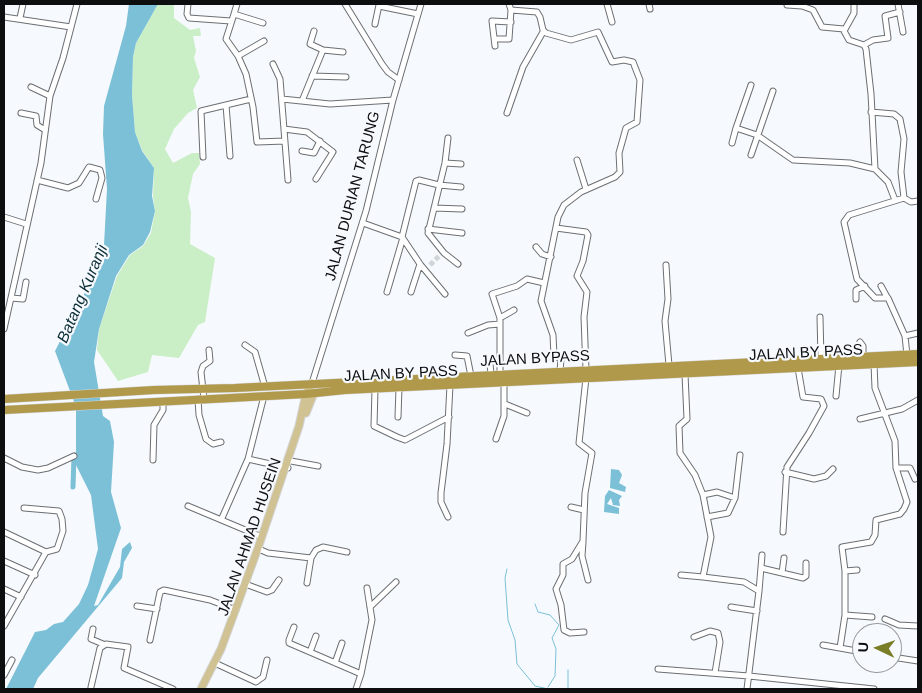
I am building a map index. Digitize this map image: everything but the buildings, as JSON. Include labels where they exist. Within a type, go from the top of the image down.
[{"type":"highway","name":"JALAN BYPASS","points":[[4,399],[312,383],[453,382],[470,376],[500,374],[560,371],[586,374],[605,369],[669,365],[821,359],[864,360],[918,354]]},
{"type":"highway","name":"JALAN BY PASS","points":[[4,410],[399,388],[453,382],[504,383],[586,374],[606,378],[798,368],[839,365],[864,360],[874,364],[918,362]]},
{"type":"highway","points":[[605,369],[606,378]]},
{"type":"main road","name":"JALAN DURIAN TARUNG","points":[[310,393],[312,383]]},
{"type":"main road","name":"JALAN AHMAD HUSEIN","points":[[203,689],[236,610],[308,407],[310,393]]},
{"type":"main road","name":"JALAN AHMAD HUSEIN","points":[[203,689],[217,664],[248,585],[288,465]]},
{"type":"street","points":[[20,18],[22,4]]},
{"type":"street","points":[[4,329],[37,180],[50,96],[77,4]]},
{"type":"street","points":[[188,4],[186,14],[190,18],[231,21]]},
{"type":"street","points":[[237,4],[226,40],[238,56],[246,74],[257,142],[285,141]]},
{"type":"street","points":[[345,4],[382,64],[388,72],[399,80]]},
{"type":"street","name":"JALAN DURIAN TARUNG","points":[[312,383],[363,223],[393,100],[421,4]]},
{"type":"street","points":[[495,39],[509,38],[511,10],[509,4]]},
{"type":"street","points":[[607,4],[612,22]]},
{"type":"street","points":[[844,29],[854,13],[854,4]]},
{"type":"street","points":[[898,4],[904,32]]},
{"type":"street","points":[[376,24],[379,5],[418,14]]},
{"type":"street","points":[[787,5],[802,6],[813,10],[822,27],[844,29]]},
{"type":"street","points":[[507,113],[522,68],[543,32],[537,12],[511,10]]},
{"type":"street","points":[[844,29],[849,40],[864,45],[873,40],[888,38],[885,16],[900,12]]},
{"type":"street","points":[[234,14],[264,23]]},
{"type":"street","points":[[4,17],[71,26]]},
{"type":"street","points":[[495,46],[492,21],[511,22]]},
{"type":"street","points":[[314,31],[310,44],[323,50],[343,52]]},
{"type":"street","points":[[543,32],[571,40],[598,32],[612,62],[624,60],[633,62],[640,80],[637,122],[626,128],[619,153],[620,172],[615,177],[586,189],[564,205],[558,216],[541,302],[553,335],[554,356],[561,359],[560,371]]},
{"type":"street","points":[[238,56],[264,41]]},
{"type":"street","points":[[864,45],[868,54],[874,169]]},
{"type":"street","points":[[302,101],[323,50]]},
{"type":"street","points":[[273,64],[280,79],[288,180]]},
{"type":"street","points":[[312,76],[346,77]]},
{"type":"street","points":[[732,143],[751,85]]},
{"type":"street","points":[[31,87],[50,96]]},
{"type":"street","points":[[751,155],[773,91]]},
{"type":"street","points":[[203,157],[200,112],[251,99]]},
{"type":"street","points":[[282,99],[343,104],[393,100]]},
{"type":"street","points":[[226,105],[230,156]]},
{"type":"street","points":[[871,112],[894,114],[900,119],[904,139],[902,172],[904,198]]},
{"type":"street","points":[[21,113],[36,116],[37,125],[45,130]]},
{"type":"street","points":[[736,128],[757,135],[793,160],[850,163],[874,169],[888,182],[895,200]]},
{"type":"street","points":[[284,129],[307,132],[333,153],[316,178]]},
{"type":"street","points":[[448,138],[445,163],[428,235],[442,254],[458,264]]},
{"type":"street","points":[[302,151],[314,153],[320,141]]},
{"type":"street","points":[[577,160],[586,189]]},
{"type":"street","points":[[445,163],[461,164]]},
{"type":"street","points":[[37,180],[68,188],[78,183],[89,167],[100,170],[102,178],[96,199]]},
{"type":"street","points":[[387,292],[416,181],[461,187]]},
{"type":"street","points":[[887,297],[875,298],[857,279],[844,222],[849,215],[895,200],[904,198],[911,202],[918,201]]},
{"type":"street","points":[[434,208],[462,209]]},
{"type":"street","points":[[4,217],[26,224]]},
{"type":"street","points":[[363,223],[402,239],[445,294]]},
{"type":"street","points":[[556,228],[586,232],[588,235],[583,261],[577,276],[587,292],[584,317],[586,374],[579,443],[580,447],[592,453],[584,510],[582,556],[588,580]]},
{"type":"street","points":[[428,229],[462,233]]},
{"type":"street","points":[[536,247],[542,254],[551,257]]},
{"type":"street","points":[[422,266],[430,265]]},
{"type":"street","points":[[666,265],[668,299],[665,322],[669,365]]},
{"type":"street","points":[[411,292],[422,266]]},
{"type":"street","points":[[500,374],[500,318],[491,297],[493,293],[517,286],[527,279],[544,283]]},
{"type":"street","points":[[11,298],[23,299],[26,282]]},
{"type":"street","points":[[856,299],[856,290],[865,286]]},
{"type":"street","points":[[881,286],[905,336],[907,355]]},
{"type":"street","points":[[500,318],[514,310]]},
{"type":"street","points":[[820,317],[821,359]]},
{"type":"street","points":[[468,333],[488,325],[500,324]]},
{"type":"street","points":[[905,336],[918,333]]},
{"type":"street","points":[[860,342],[863,346],[864,360]]},
{"type":"street","points":[[245,345],[255,352],[265,386]]},
{"type":"street","points":[[209,350],[210,362],[202,368],[203,389],[199,415],[206,439],[213,444],[221,442]]},
{"type":"street","points":[[456,355],[467,356],[470,376]]},
{"type":"street","points":[[490,363],[490,375]]},
{"type":"street","points":[[840,648],[845,615],[845,571],[842,548],[872,542],[875,535],[876,520],[900,514],[906,502],[896,468],[895,441],[875,388],[874,364]]},
{"type":"street","points":[[836,396],[839,365]]},
{"type":"street","points":[[783,532],[785,472],[790,460],[809,433],[824,406],[821,399],[803,397],[798,368]]},
{"type":"street","points":[[685,374],[687,419],[679,426],[679,448],[682,459],[695,475],[703,495],[711,537],[703,577]]},
{"type":"street","points":[[448,517],[441,502],[441,493],[453,382]]},
{"type":"street","points":[[496,439],[503,420],[505,404],[504,383]]},
{"type":"street","points":[[398,417],[399,388]]},
{"type":"street","points":[[375,389],[375,428],[397,437],[406,440],[449,418]]},
{"type":"street","points":[[222,518],[248,458],[264,396]]},
{"type":"street","points":[[860,419],[902,409],[918,400]]},
{"type":"street","points":[[153,460],[154,425],[162,412],[159,402]]},
{"type":"street","points":[[505,404],[527,412]]},
{"type":"street","points":[[707,517],[728,515],[735,498],[740,455]]},
{"type":"street","points":[[4,458],[22,467],[38,470],[48,468],[74,456]]},
{"type":"street","points":[[248,458],[288,465],[318,466]]},
{"type":"street","points":[[896,468],[910,468],[915,479]]},
{"type":"street","points":[[785,472],[814,479],[826,476],[832,469]]},
{"type":"street","points":[[703,495],[717,492],[735,498]]},
{"type":"street","points":[[188,506],[222,518],[262,537]]},
{"type":"street","points":[[571,507],[584,510]]},
{"type":"street","points":[[4,532],[46,552],[57,549],[63,531],[61,514],[55,510],[46,511],[24,508]]},
{"type":"street","points":[[583,541],[572,559],[563,564],[563,575],[556,588],[562,605],[564,630],[570,633],[584,632]]},
{"type":"street","points":[[307,583],[311,558],[314,552],[323,547],[347,552]]},
{"type":"street","points":[[261,550],[268,553],[311,558]]},
{"type":"street","points":[[4,626],[35,575],[46,552]]},
{"type":"street","points":[[747,689],[762,555]]},
{"type":"street","points":[[782,573],[784,558]]},
{"type":"street","points":[[4,561],[35,575]]},
{"type":"street","points":[[761,568],[804,578],[806,576],[806,563]]},
{"type":"street","points":[[845,571],[857,570]]},
{"type":"street","points":[[681,575],[748,583],[759,591]]},
{"type":"street","points":[[248,585],[267,592],[272,590],[279,580]]},
{"type":"street","points":[[370,607],[396,582]]},
{"type":"street","points":[[356,689],[371,625],[367,588]]},
{"type":"street","points":[[4,589],[21,597]]},
{"type":"street","points":[[150,640],[160,592],[164,590],[210,600],[236,610]]},
{"type":"street","points":[[137,606],[157,609]]},
{"type":"street","points":[[731,607],[757,611]]},
{"type":"street","points":[[845,615],[872,617]]},
{"type":"street","points":[[885,619],[899,625],[918,626]]},
{"type":"street","points":[[294,627],[289,642],[361,674]]},
{"type":"street","points":[[93,629],[91,639],[103,644],[128,647],[124,668],[173,689]]},
{"type":"street","points":[[694,637],[710,630],[718,633],[720,642],[715,673]]},
{"type":"street","points":[[310,652],[316,636]]},
{"type":"street","points":[[335,663],[342,643]]},
{"type":"street","points":[[93,689],[100,648],[103,644]]},
{"type":"street","points":[[822,645],[852,650]]},
{"type":"street","points":[[902,659],[918,662]]},
{"type":"street","points":[[4,675],[12,660]]},
{"type":"street","points":[[217,664],[256,682],[263,677],[267,660]]},
{"type":"street","points":[[658,669],[749,676],[822,686],[874,689]]},
{"type":"green space","points":[[158,4],[174,4],[174,18],[190,30],[200,28],[201,36],[193,36],[196,51],[194,58],[200,77],[193,90],[197,108],[188,113],[174,129],[165,149],[173,163],[192,153],[199,153],[200,164],[193,174],[188,198],[191,212],[190,244],[215,258],[205,322],[198,325],[179,358],[152,355],[148,372],[118,381],[97,350],[99,329],[117,276],[130,255],[143,246],[151,233],[155,211],[153,196],[154,168],[142,150],[135,132],[132,95],[133,57],[136,43]]},
{"type":"water","points":[[129,4],[158,4],[136,43],[133,57],[132,95],[135,132],[142,151],[154,168],[152,196],[155,211],[150,232],[143,245],[129,255],[116,276],[99,329],[94,362],[103,416],[110,421],[114,442],[111,492],[121,528],[94,606],[98,605],[120,567],[122,549],[130,542],[132,548],[124,562],[122,578],[38,678],[33,689],[6,689],[35,632],[46,630],[54,624],[63,622],[79,604],[88,585],[98,549],[91,495],[76,465],[76,407],[55,351],[99,265],[104,245],[107,189],[103,134],[104,106],[126,26]]},
{"type":"water","points":[[611,469],[619,470],[622,475],[619,483],[626,487],[625,492],[610,488]]},
{"type":"water","points":[[609,490],[622,496],[619,500],[620,506],[613,505],[611,498],[607,504],[619,508],[619,514],[604,512],[605,496]]},
{"type":"waterway","points":[[73,487],[74,456],[78,456]]},
{"type":"waterway","points":[[507,569],[505,578],[508,620],[515,640],[517,664],[535,686],[548,689]]},
{"type":"waterway","points":[[535,604],[538,612],[550,615],[559,625],[552,638],[556,649],[555,676],[548,687]]},
{"type":"waterway","points":[[568,670],[568,689]]},
{"type":"tunnel","points":[[430,265],[440,255]]},
{"type":"water label","name":"Batang Kuranji","points":[[83,294]]}]
